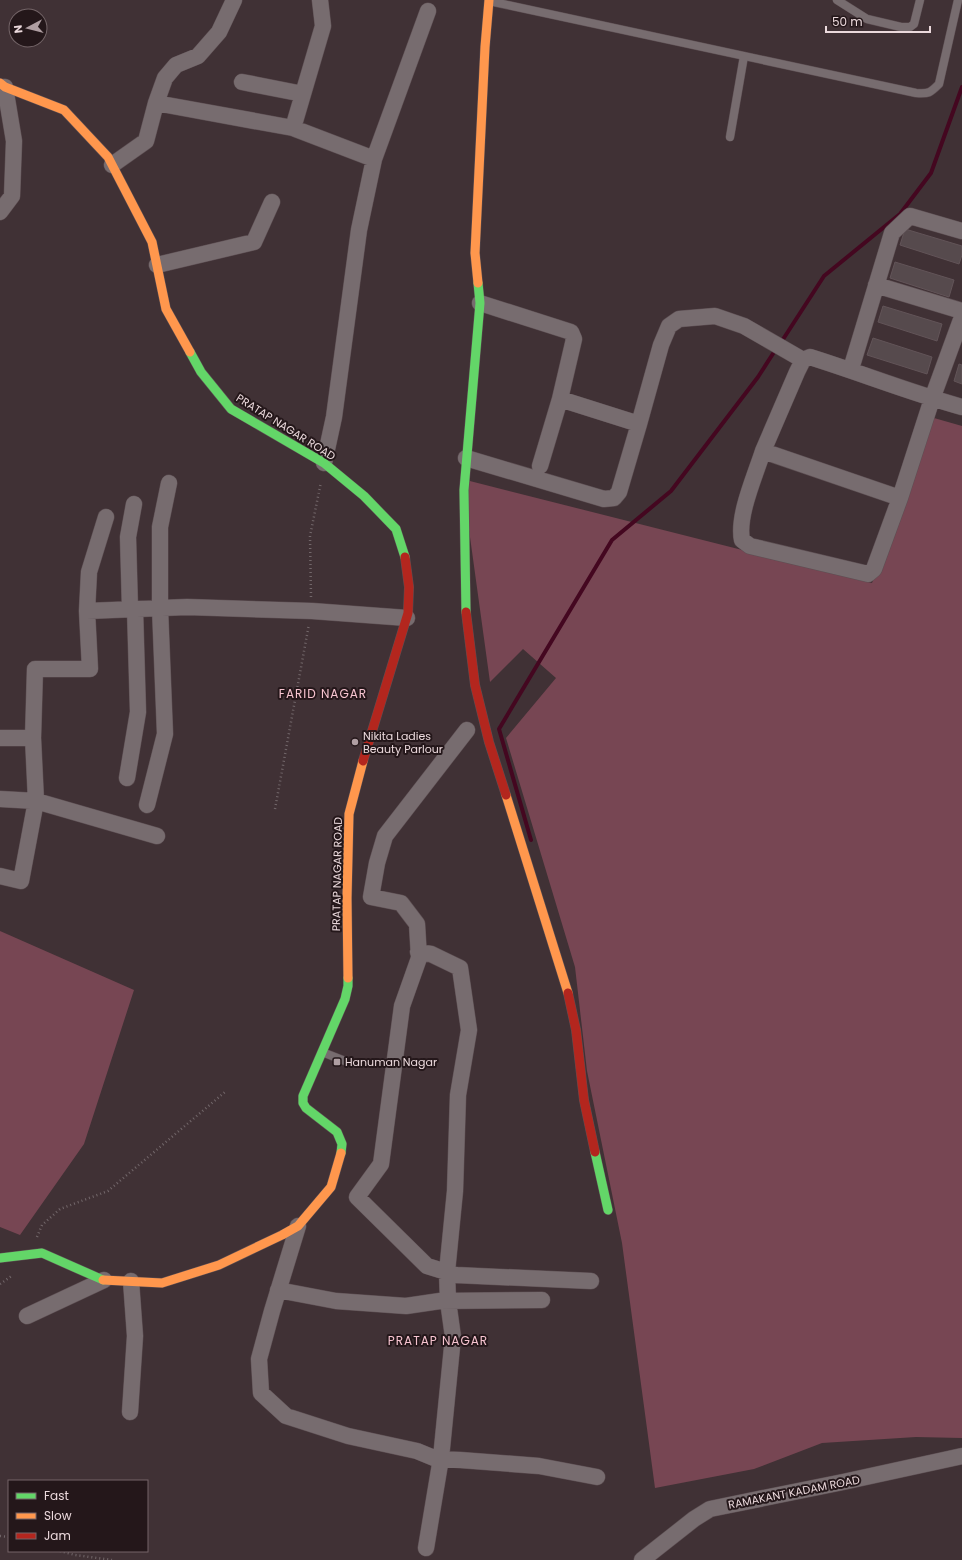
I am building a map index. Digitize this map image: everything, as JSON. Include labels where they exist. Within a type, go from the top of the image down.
[{"type":"street","points":[[112,165],[146,140],[156,103],[165,78],[176,65],[198,56],[219,32],[234,0]]},
{"type":"street","points":[[293,128],[323,26],[320,0]]},
{"type":"street","points":[[489,0],[485,47],[475,253],[480,303],[464,490],[466,605],[475,685],[489,742],[566,989],[576,1030],[584,1100],[608,1210]]},
{"type":"street","points":[[324,463],[334,416],[360,230],[374,159],[428,11]]},
{"type":"street","points":[[242,82],[303,94]]},
{"type":"street","points":[[0,212],[12,196],[14,141],[3,85]]},
{"type":"street","name":"PRATAP NAGAR ROAD","points":[[0,1258],[42,1253],[104,1280],[162,1283],[219,1265],[298,1226],[331,1187],[341,1158],[342,1144],[337,1132],[306,1108],[303,1103],[303,1096],[345,999],[348,986],[347,898],[349,814],[366,750],[407,618],[409,587],[407,563],[396,529],[364,496],[324,463],[231,409],[201,372],[166,309],[152,242],[108,157],[64,110],[3,85]]},
{"type":"street","points":[[156,103],[293,128],[374,159]]},
{"type":"street","points":[[157,265],[254,242],[272,202]]},
{"type":"street","points":[[851,370],[892,233],[910,216],[962,231]]},
{"type":"street","points":[[876,285],[962,311]]},
{"type":"street","points":[[480,303],[570,332],[574,339],[560,399],[540,466]]},
{"type":"street","points":[[466,458],[604,498],[614,498],[619,492],[660,345],[669,326],[679,319],[716,316],[757,332],[798,357],[810,357],[932,399],[962,407]]},
{"type":"street","points":[[798,357],[763,451],[745,508],[740,531],[742,540],[750,546],[868,574],[874,569],[900,498],[932,399],[962,317]]},
{"type":"street","points":[[560,399],[639,424]]},
{"type":"street","points":[[763,451],[900,498]]},
{"type":"street","points":[[147,805],[165,734],[160,608],[160,527],[169,483]]},
{"type":"street","points":[[127,778],[138,712],[128,537],[134,504]]},
{"type":"street","points":[[0,876],[21,881],[36,801],[33,738],[35,669],[90,669],[87,611],[89,572],[106,517]]},
{"type":"street","points":[[87,611],[187,607],[312,611],[407,618]]},
{"type":"street","points":[[467,730],[385,836],[378,863],[371,897],[401,903],[417,924],[419,958],[402,1006],[380,1164],[357,1197],[427,1266],[456,1275],[591,1281]]},
{"type":"street","points":[[0,738],[33,738]]},
{"type":"street","points":[[0,799],[36,801],[157,836]]},
{"type":"street","points":[[418,952],[431,954],[460,968],[469,1030],[458,1095],[455,1191],[447,1272],[448,1301],[453,1337],[441,1458],[426,1548]]},
{"type":"street","points":[[298,1226],[259,1359],[261,1393],[286,1416],[348,1436],[417,1451],[434,1458],[539,1466],[597,1477]]},
{"type":"street","points":[[27,1316],[104,1280]]},
{"type":"street","points":[[130,1412],[134,1336],[131,1281]]},
{"type":"street","points":[[278,1290],[336,1301],[406,1306],[448,1301],[542,1300]]},
{"type":"street","name":"RAMAKANT KADAM ROAD","points":[[642,1560],[710,1508],[843,1482],[962,1456]]},
{"type":"lane","points":[[489,0],[916,93],[930,92],[938,84],[958,0]]},
{"type":"lane","points":[[837,0],[867,19],[901,27],[910,27],[914,24],[920,0]]},
{"type":"lane","points":[[730,136],[744,56]]},
{"type":"lane","points":[[322,1052],[345,1061]]},
{"type":"path","points":[[275,809],[312,611],[310,536],[324,463]]},
{"type":"path","points":[[29,1255],[42,1225],[60,1209],[108,1191],[225,1092]]},
{"type":"path","points":[[63,1552],[75,1556],[112,1560]]},
{"type":"shaded area","points":[[934,418],[962,426],[962,1438],[916,1437],[822,1443],[754,1469],[655,1488],[622,1243],[587,1071],[575,967],[506,738],[556,678],[523,649],[490,682],[462,479],[872,583]]},
{"type":"shaded area","points":[[0,931],[134,990],[84,1144],[20,1235],[0,1227]]},
{"type":"building","points":[[905,229],[962,246],[962,255],[959,264],[900,245]]},
{"type":"building","points":[[895,262],[954,280],[949,297],[890,278]]},
{"type":"building","points":[[883,306],[942,324],[937,341],[878,322]]},
{"type":"building","points":[[873,338],[932,357],[927,374],[867,355]]},
{"type":"building","points":[[959,364],[962,365],[962,384],[954,381]]},
{"type":"waterway","points":[[780,344],[824,276],[900,214],[931,173],[962,87]]},
{"type":"waterway","points":[[531,840],[499,729],[612,540],[671,491],[758,377],[776,349]]},
{"type":"traffic: fast","points":[[466,612],[464,490],[480,303],[478,283]]},
{"type":"traffic: fast","points":[[190,352],[201,372],[231,409],[324,463],[364,496],[396,529],[405,557]]},
{"type":"traffic: fast","points":[[341,1153],[342,1144],[337,1132],[306,1108],[303,1103],[303,1096],[345,999],[348,978]]},
{"type":"traffic: fast","points":[[595,1152],[608,1210]]},
{"type":"traffic: fast","points":[[0,1258],[42,1253],[103,1280]]},
{"type":"traffic: slow","points":[[478,283],[475,253],[485,47],[489,0]]},
{"type":"traffic: slow","points":[[0,83],[5,87],[64,110],[108,157],[152,242],[166,309],[190,352]]},
{"type":"traffic: slow","points":[[348,978],[347,898],[349,814],[363,761]]},
{"type":"traffic: slow","points":[[506,795],[568,993]]},
{"type":"traffic: slow","points":[[103,1280],[162,1283],[219,1265],[282,1235],[298,1226],[331,1187],[341,1153]]},
{"type":"traffic: jam","points":[[363,761],[408,613],[409,587],[405,557]]},
{"type":"traffic: jam","points":[[466,612],[475,685],[489,742],[506,795]]},
{"type":"traffic: jam","points":[[568,993],[576,1030],[584,1100],[595,1152]]},
{"type":"place","name":"Nikita Ladies Beauty Parlour","points":[[355,742]]},
{"type":"place","name":"Hanuman Nagar","points":[[337,1062]]},
{"type":"district","name":"FARID NAGAR","points":[[323,693]]},
{"type":"district","name":"PRATAP NAGAR","points":[[438,1340]]}]
